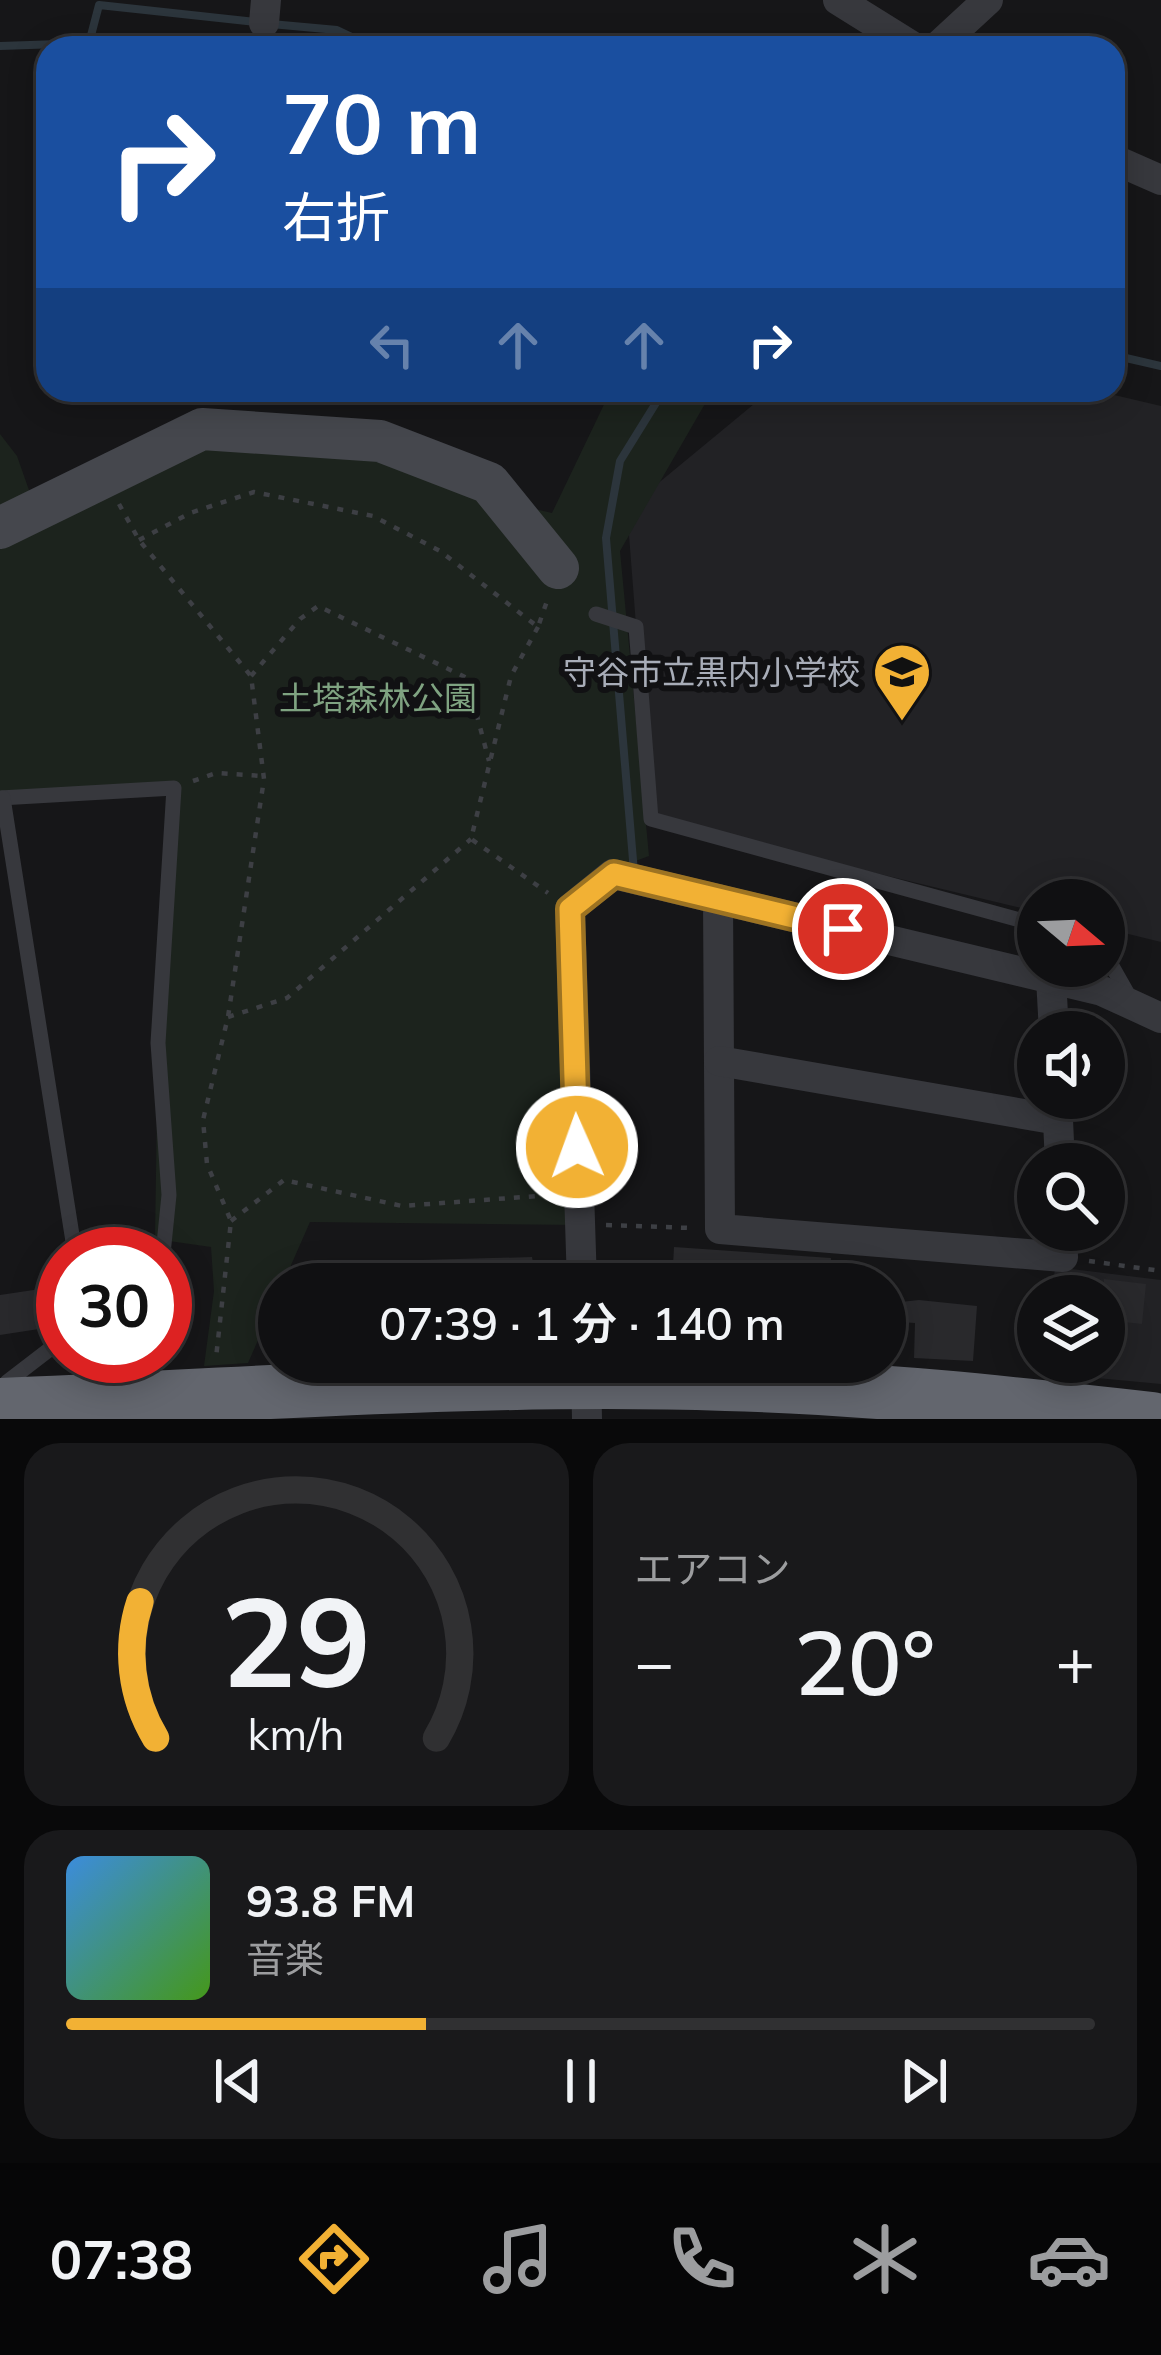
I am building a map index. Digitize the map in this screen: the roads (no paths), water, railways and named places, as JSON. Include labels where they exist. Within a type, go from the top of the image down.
[{"type":"highway","points":[[192,1378],[586,1388],[721,1383],[953,1395],[1151,1419]]},
{"type":"highway","points":[[2,1405],[121,1383]]},
{"type":"street","points":[[949,36],[988,0]]},
{"type":"street","points":[[843,2],[896,36]]},
{"type":"street","points":[[1125,164],[1161,180]]},
{"type":"street","points":[[4,517],[202,429],[380,441],[489,483],[558,568]]},
{"type":"street","points":[[581,1263],[570,909],[614,874],[1017,970]]},
{"type":"street","points":[[718,899],[721,1229],[1017,1242]]},
{"type":"street","points":[[1084,987],[1148,1012]]},
{"type":"street","points":[[719,1061],[1017,1103]]},
{"type":"lane","points":[[596,614],[636,627],[651,819],[1017,919]]},
{"type":"lane","points":[[71,1227],[2,798],[174,788],[158,1043],[169,1195],[166,1227]]},
{"type":"lane","points":[[1125,981],[1148,1012]]},
{"type":"lane","points":[[2,1405],[7,1382],[36,1360]]},
{"type":"waterway","points":[[91,36],[99,5],[256,22]]},
{"type":"waterway","points":[[271,24],[337,30],[350,36]]},
{"type":"waterway","points":[[0,46],[36,45]]},
{"type":"waterway","points":[[1125,358],[1161,366]]},
{"type":"waterway","points":[[634,872],[606,538],[620,461],[657,402]]},
{"type":"place","name":"守谷市立黒内小学校","points":[[902,723]]},
{"type":"park label","name":"土塔森林公園","points":[[378,698]]}]
